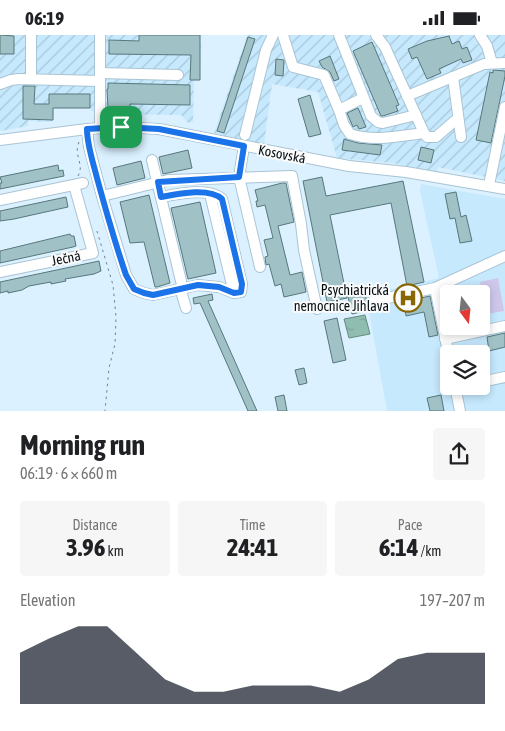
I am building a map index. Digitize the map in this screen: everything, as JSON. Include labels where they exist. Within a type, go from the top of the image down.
[{"type":"street","points":[[31,35],[31,79]]},
{"type":"street","points":[[100,35],[100,128]]},
{"type":"street","points":[[245,135],[266,50],[273,35]]},
{"type":"street","points":[[284,35],[293,67],[324,75],[347,131],[357,136],[387,138],[424,133]]},
{"type":"street","points":[[339,35],[371,116],[378,122],[383,123],[416,115]]},
{"type":"street","points":[[376,35],[385,47],[427,137],[436,137],[458,118]]},
{"type":"street","points":[[480,35],[487,46],[492,63]]},
{"type":"street","points":[[407,96],[475,68],[492,63],[505,63]]},
{"type":"street","points":[[0,84],[11,79],[178,75]]},
{"type":"street","points":[[453,77],[461,137]]},
{"type":"street","points":[[339,110],[363,98]]},
{"type":"street","points":[[489,185],[503,127],[505,107]]},
{"type":"street","name":"Kosovská","points":[[0,140],[100,128],[159,129],[349,166],[406,172],[505,189]]},
{"type":"street","points":[[87,129],[89,147],[102,196],[130,285],[138,292],[153,295],[181,285],[208,285],[234,293],[241,292],[242,284],[222,199],[210,194],[187,192],[161,197]]},
{"type":"street","points":[[244,146],[239,177],[260,267]]},
{"type":"street","points":[[152,160],[186,308]]},
{"type":"street","points":[[102,196],[158,182],[292,176],[304,251],[317,309]]},
{"type":"street","points":[[0,200],[78,184]]},
{"type":"street","name":"Ječná","points":[[0,272],[93,253],[78,184]]},
{"type":"street","points":[[373,301],[435,288],[504,260]]},
{"type":"street","points":[[435,288],[446,345]]},
{"type":"street","points":[[445,339],[505,326]]},
{"type":"street","points":[[490,380],[505,377]]},
{"type":"street","points":[[458,395],[460,411]]},
{"type":"path","points":[[78,184],[73,182],[80,170],[76,149],[79,137]]},
{"type":"path","points":[[96,230],[113,285],[116,317],[115,344],[109,368],[105,411]]},
{"type":"shaded area","points":[[0,35],[201,35],[200,79],[194,79],[193,122],[188,123],[181,115],[108,114],[91,111],[90,108],[54,108],[53,120],[49,122],[28,121],[28,126],[0,131]]},
{"type":"shaded area","points":[[245,35],[505,35],[505,181],[438,167],[437,172],[392,163],[337,158],[318,92],[272,84],[264,145],[214,133],[247,36]]},
{"type":"shaded area","name":"Psychiatrická nemocnice Jihlava","points":[[421,184],[505,199],[505,411],[387,411],[366,295],[439,278],[420,191]]},
{"type":"shaded area","points":[[498,278],[504,311],[490,313],[490,285],[481,285],[480,282]]},
{"type":"water","points":[[365,315],[370,334],[349,338],[344,319]]},
{"type":"building","points":[[0,35],[14,36],[14,54],[0,54]]},
{"type":"building","points":[[139,35],[200,35],[200,80],[190,80],[191,55],[109,54],[109,40],[139,41]]},
{"type":"building","points":[[449,36],[452,44],[459,41],[462,49],[467,47],[472,60],[463,63],[461,59],[439,69],[441,73],[427,79],[417,57],[412,59],[408,49],[427,41]]},
{"type":"building","points":[[248,37],[255,39],[224,133],[217,131]]},
{"type":"building","points":[[372,42],[399,105],[396,106],[398,111],[383,116],[381,116],[353,51]]},
{"type":"building","points":[[330,56],[339,79],[334,81],[330,72],[322,67],[319,61]]},
{"type":"building","points":[[276,59],[284,60],[283,76],[275,75]]},
{"type":"building","points":[[493,70],[505,71],[505,76],[491,143],[476,140],[490,72],[493,73]]},
{"type":"building","points":[[108,83],[190,85],[190,105],[130,104],[130,109],[108,108]]},
{"type":"building","points":[[23,86],[35,86],[34,104],[49,104],[49,94],[90,94],[90,108],[53,108],[53,120],[23,119]]},
{"type":"building","points":[[310,95],[321,134],[309,137],[298,99]]},
{"type":"building","points":[[358,108],[366,127],[359,129],[357,125],[353,127],[347,113]]},
{"type":"building","points":[[344,139],[358,143],[382,145],[380,155],[342,150]]},
{"type":"building","points":[[421,147],[434,150],[431,163],[418,160]]},
{"type":"building","points":[[188,150],[192,168],[163,174],[159,157]]},
{"type":"building","points":[[141,161],[145,178],[117,185],[113,168]]},
{"type":"building","points":[[58,165],[59,171],[63,170],[64,176],[0,189],[0,183],[2,183],[0,177]]},
{"type":"building","points":[[322,177],[326,196],[403,181],[424,282],[407,286],[391,203],[330,215],[347,298],[327,302],[303,181]]},
{"type":"building","points":[[286,183],[294,222],[278,226],[290,275],[302,272],[306,292],[284,297],[281,284],[275,286],[269,264],[266,265],[265,257],[268,256],[264,240],[273,238],[265,205],[257,207],[256,201],[258,201],[255,190]]},
{"type":"building","points":[[456,192],[461,217],[466,215],[472,241],[460,243],[455,218],[450,219],[445,194]]},
{"type":"building","points":[[149,195],[170,283],[157,287],[155,287],[144,242],[130,243],[120,202]]},
{"type":"building","points":[[66,197],[68,207],[0,221],[0,211]]},
{"type":"building","points":[[200,202],[216,273],[188,279],[171,208]]},
{"type":"building","points":[[70,234],[74,236],[76,246],[0,263],[0,251]]},
{"type":"building","points":[[99,261],[101,271],[94,274],[65,279],[66,281],[51,284],[51,282],[29,286],[22,290],[8,293],[8,291],[0,293],[0,282]]},
{"type":"building","points":[[364,289],[369,310],[352,314],[347,293]]},
{"type":"building","points":[[212,294],[213,300],[208,301],[257,411],[248,411],[200,303],[194,304],[193,298]]},
{"type":"building","points":[[430,296],[438,335],[429,337],[424,312],[406,316],[404,302]]},
{"type":"building","points":[[337,318],[346,360],[333,363],[324,321]]},
{"type":"building","points":[[505,333],[505,347],[490,351],[487,337]]},
{"type":"building","points":[[304,368],[307,383],[299,385],[295,370]]},
{"type":"building","points":[[284,395],[287,411],[278,411],[275,397]]},
{"type":"building","points":[[441,395],[444,411],[430,411],[427,398]]},
{"type":"place","name":"Psychiatrická nemocnice Jihlava","points":[[408,298]]},
{"type":"route","points":[[121,127],[159,129],[244,146],[239,177],[158,182],[161,197],[187,192],[214,195],[222,199],[242,284],[241,292],[234,293],[219,287],[198,285],[153,295],[138,292],[130,285],[101,192],[87,132],[87,129],[121,127]]}]
